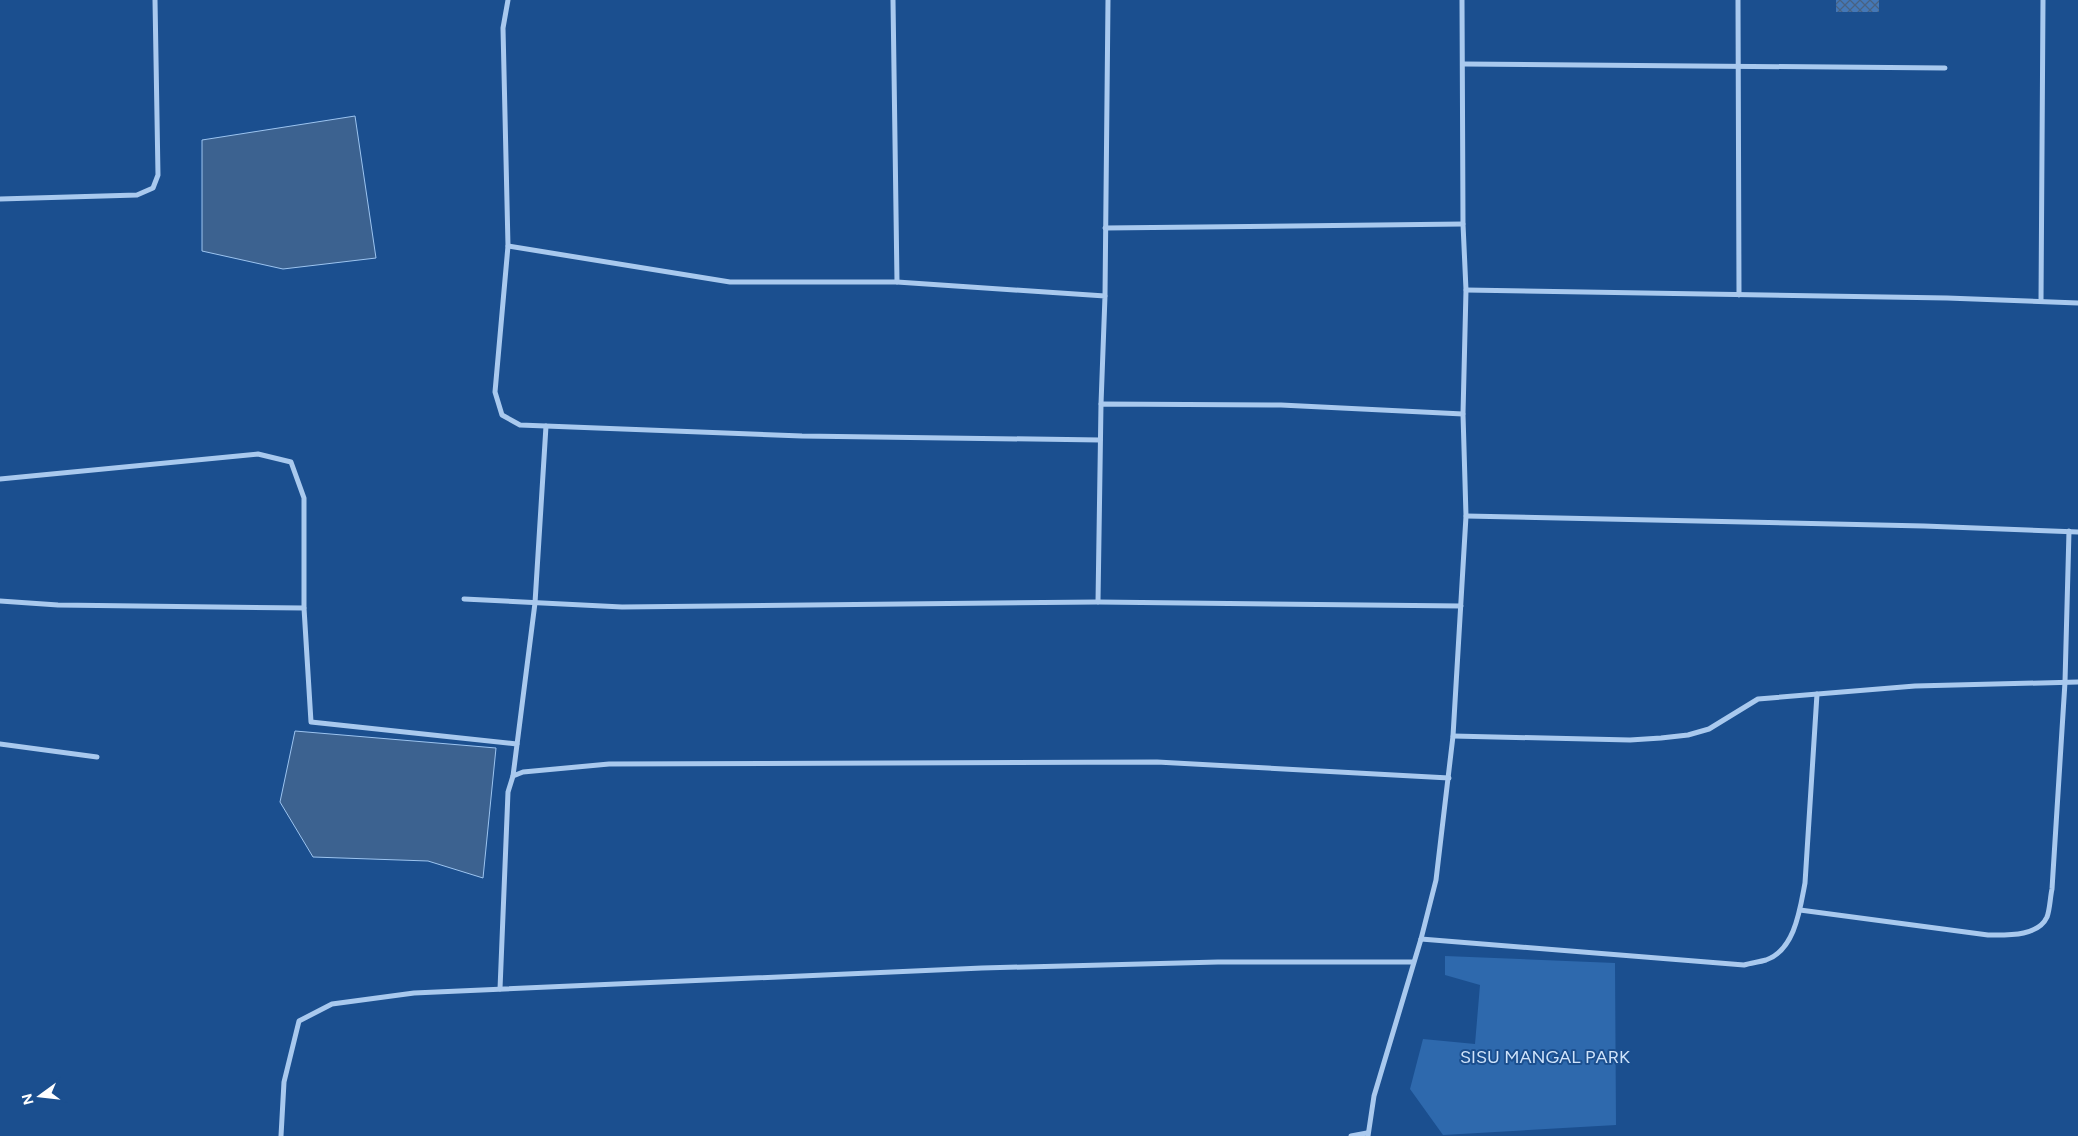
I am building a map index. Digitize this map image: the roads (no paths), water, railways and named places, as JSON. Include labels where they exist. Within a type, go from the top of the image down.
[{"type":"street","points":[[0,199],[137,195],[153,188],[158,175],[155,0]]},
{"type":"street","points":[[508,0],[503,28],[508,246],[495,392],[502,415],[520,425],[802,436],[1100,440]]},
{"type":"street","points":[[893,0],[898,282]]},
{"type":"street","points":[[1098,602],[1100,440],[1105,296],[1108,0]]},
{"type":"street","points":[[1351,1136],[1367,1135],[1374,1096],[1421,939],[1436,880],[1449,778],[1466,516],[1463,414],[1466,290],[1463,224],[1464,64],[1462,0]]},
{"type":"street","points":[[1738,0],[1739,295]]},
{"type":"street","points":[[2041,300],[2043,0]]},
{"type":"street","points":[[1464,64],[1944,68]]},
{"type":"street","points":[[1105,228],[1463,224]]},
{"type":"street","points":[[508,246],[730,282],[898,282],[1105,296]]},
{"type":"street","points":[[1466,290],[2041,300],[2078,303]]},
{"type":"street","points":[[1101,404],[1281,405],[1463,414]]},
{"type":"street","points":[[500,990],[508,792],[513,776],[535,603],[546,426]]},
{"type":"street","points":[[0,479],[258,454],[291,462],[304,498],[304,608],[310,722],[517,744]]},
{"type":"street","points":[[1466,516],[1924,526],[2078,532]]},
{"type":"street","points":[[1800,910],[1988,935],[2014,935],[2036,929],[2047,918],[2052,889],[2065,682],[2069,531]]},
{"type":"street","points":[[464,599],[631,607],[1098,602],[1461,606]]},
{"type":"street","points":[[0,601],[58,605],[304,608]]},
{"type":"street","points":[[1453,736],[1630,740],[1670,737],[1688,735],[1709,729],[1758,699],[1915,686],[2078,682]]},
{"type":"street","points":[[1421,939],[1744,965],[1768,959],[1786,944],[1800,910],[1805,884],[1817,694]]},
{"type":"street","points":[[0,744],[97,757]]},
{"type":"street","points":[[513,776],[523,772],[610,764],[1157,762],[1449,778]]},
{"type":"street","points":[[281,1136],[284,1082],[299,1021],[332,1004],[414,993],[992,968],[1218,962],[1413,962]]},
{"type":"park label","name":"SISU MANGAL PARK","points":[[1545,1057]]}]
